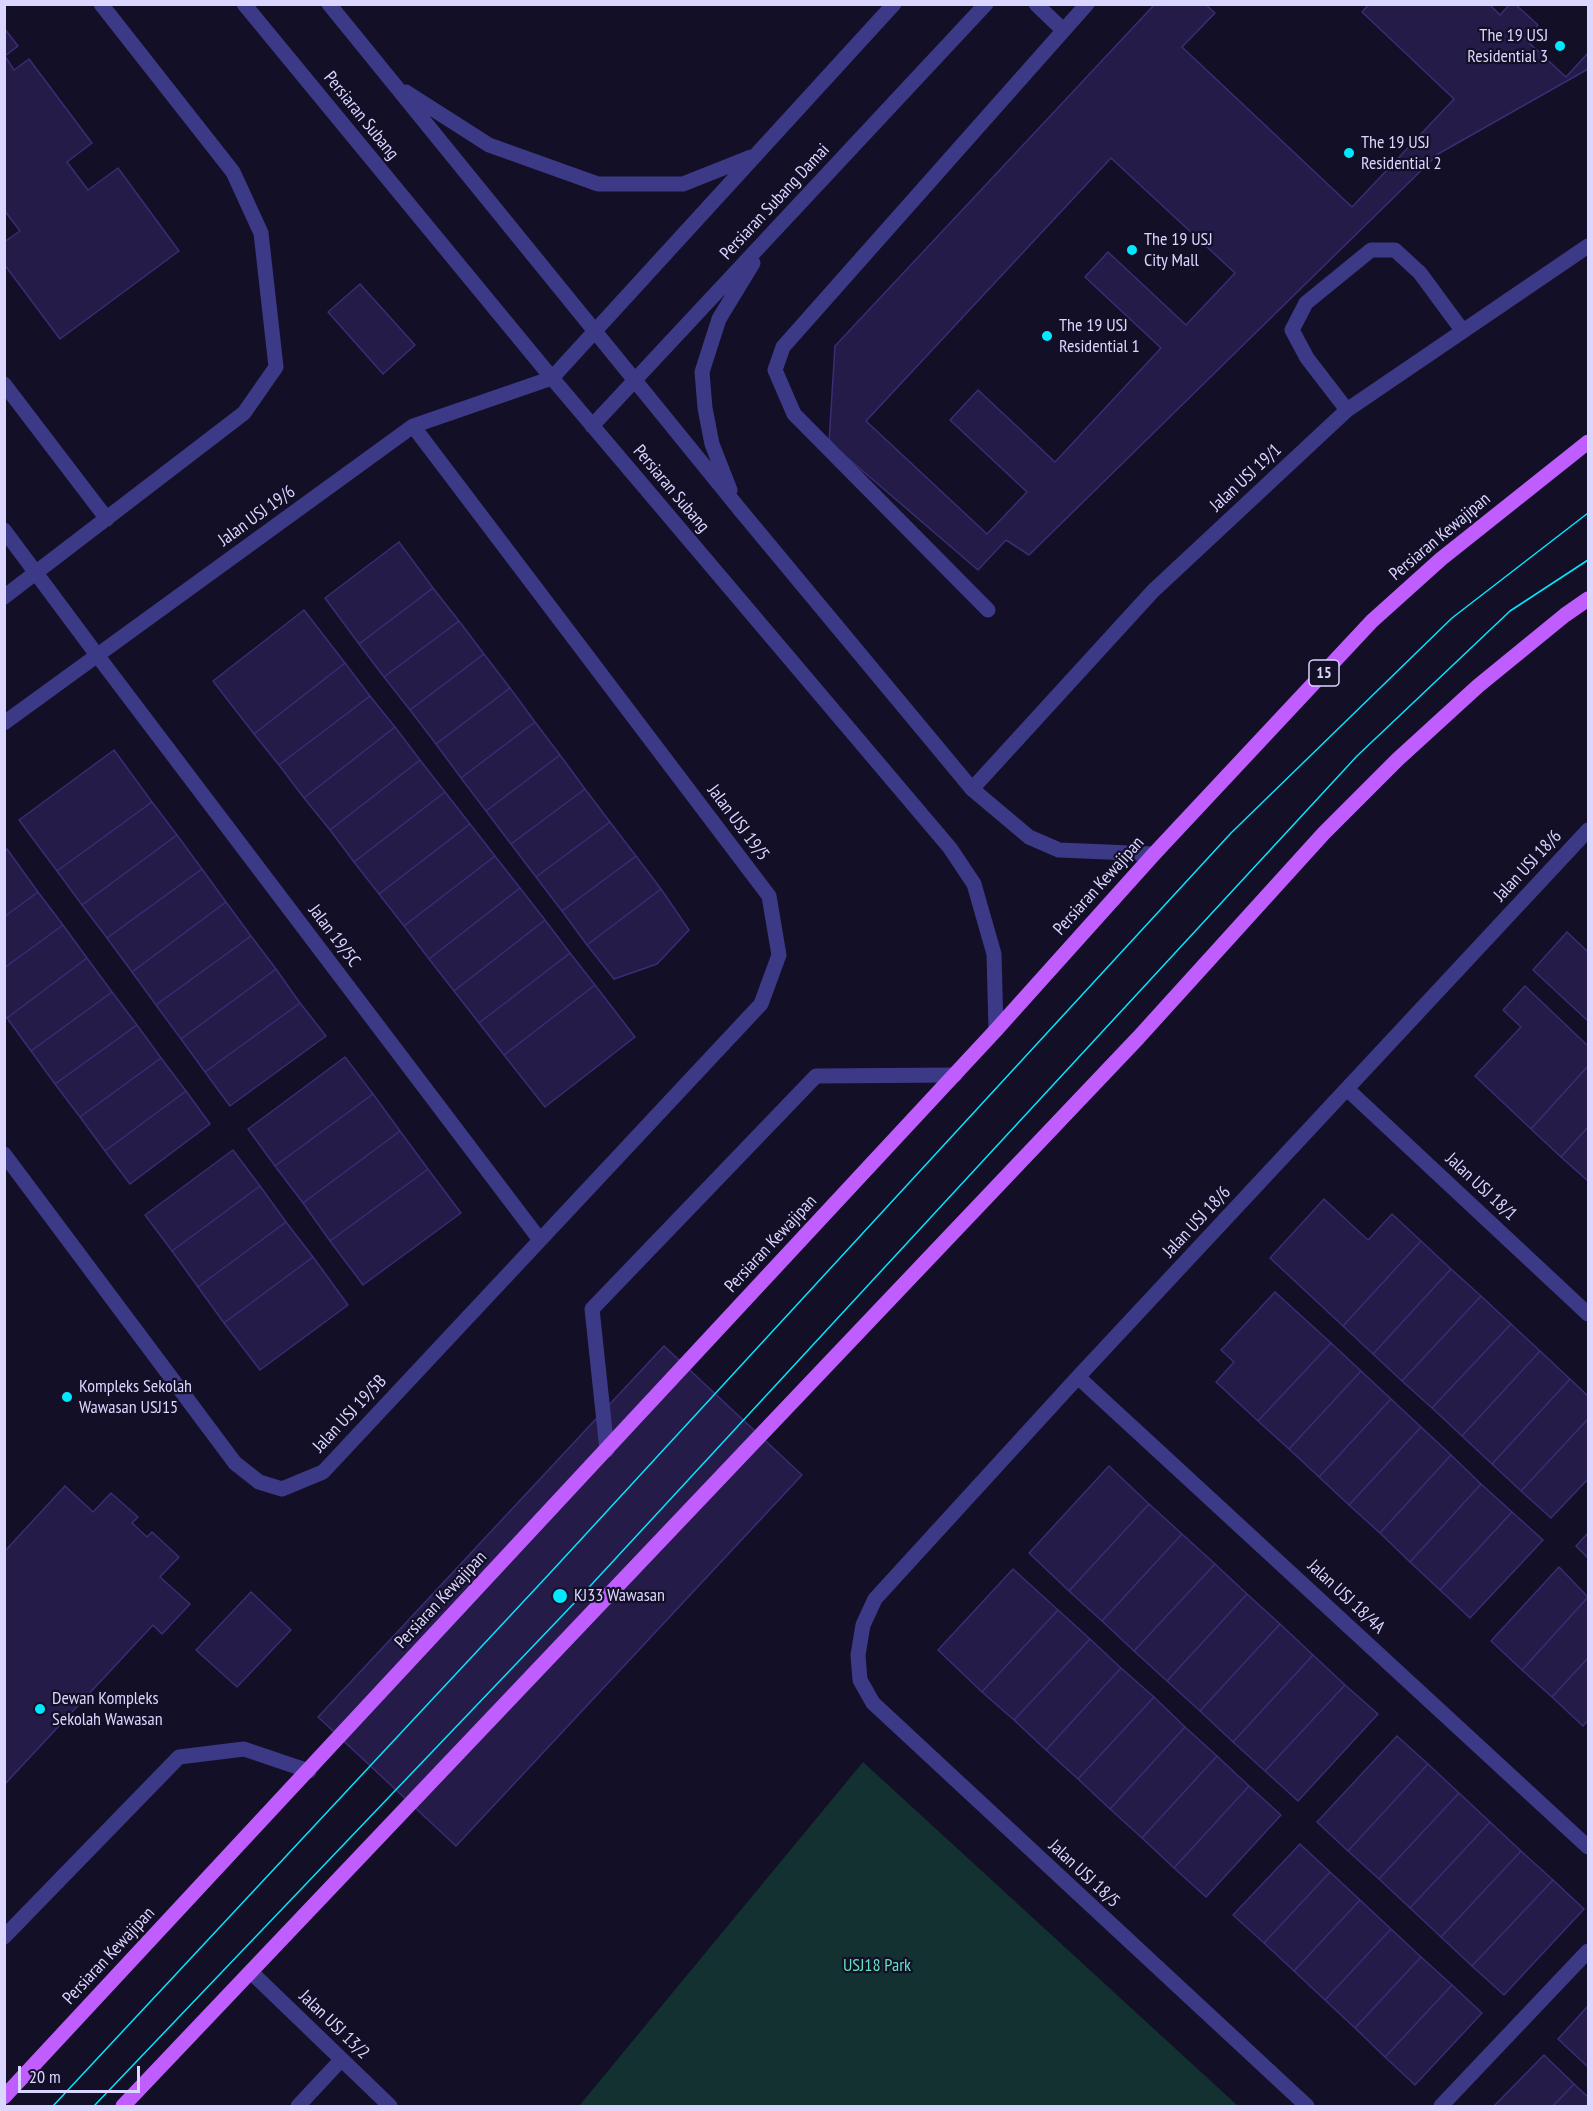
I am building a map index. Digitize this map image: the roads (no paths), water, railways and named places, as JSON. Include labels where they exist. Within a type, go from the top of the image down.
[{"type":"main road","name":"Persiaran Kewajipan","points":[[4,2097],[955,1075],[1154,854],[1372,621],[1442,559],[1588,442]]},
{"type":"main road","points":[[123,2106],[1174,999],[1324,833],[1397,760],[1478,686],[1564,615],[1588,599]]},
{"type":"street","points":[[4,597],[244,413],[276,367],[261,233],[233,172],[101,4]]},
{"type":"street","name":"Persiaran Subang","points":[[244,4],[592,426],[950,848],[974,884],[994,954],[996,1030]]},
{"type":"street","points":[[329,4],[634,381],[972,789],[1029,837],[1059,850],[1154,854]]},
{"type":"street","points":[[552,378],[894,4]]},
{"type":"street","name":"Persiaran Subang Damai","points":[[592,426],[986,4]]},
{"type":"street","points":[[1036,4],[1063,30]]},
{"type":"street","points":[[988,610],[794,414],[775,370],[783,347],[1087,4]]},
{"type":"street","points":[[394,84],[489,145],[598,184],[683,184],[755,156]]},
{"type":"street","points":[[741,511],[725,479],[712,444],[705,408],[702,372],[719,319],[768,237]]},
{"type":"street","name":"Jalan USJ 19/1","points":[[972,789],[1153,591],[1347,410],[1588,246]]},
{"type":"street","points":[[1347,410],[1307,358],[1292,330],[1306,303],[1371,250],[1395,250],[1420,273],[1462,330]]},
{"type":"street","name":"Jalan USJ 19/6","points":[[4,723],[413,426],[552,378]]},
{"type":"street","points":[[4,384],[107,519]]},
{"type":"street","name":"Jalan USJ 19/5","points":[[413,426],[769,896],[779,955],[762,1004],[540,1240]]},
{"type":"street","name":"Jalan 19/5C","points":[[4,530],[540,1240]]},
{"type":"street","name":"Jalan USJ 18/6","points":[[858,1655],[863,1625],[875,1599],[1078,1377],[1588,830]]},
{"type":"street","points":[[607,1450],[592,1309],[816,1076],[955,1075]]},
{"type":"street","name":"Jalan USJ 18/1","points":[[1347,1089],[1588,1314]]},
{"type":"street","name":"Jalan USJ 19/5B","points":[[4,1154],[235,1463],[260,1482],[282,1489],[323,1472],[540,1240]]},
{"type":"street","name":"Jalan USJ 18/4A","points":[[1078,1377],[1588,1846]]},
{"type":"street","name":"Jalan USJ 18/5","points":[[858,1655],[860,1680],[873,1703],[896,1727],[1307,2106]]},
{"type":"street","points":[[4,1937],[179,1757],[244,1749],[309,1771]]},
{"type":"street","points":[[1441,2106],[1588,1952]]},
{"type":"street","name":"Jalan USJ 13/2","points":[[251,1972],[390,2106]]},
{"type":"street","points":[[298,2106],[341,2060]]},
{"type":"tram line","points":[[53,2106],[551,1572],[1231,833],[1452,618],[1588,513]]},
{"type":"tram line","points":[[94,2106],[580,1597],[1357,756],[1510,611],[1588,560]]},
{"type":"place","name":"The 19 USJ Residential 3","points":[[1560,46]]},
{"type":"place","name":"The 19 USJ Residential 2","points":[[1349,153]]},
{"type":"place","name":"The 19 USJ City Mall","points":[[1132,250]]},
{"type":"place","name":"The 19 USJ Residential 1","points":[[1047,336]]},
{"type":"place","name":"Kompleks Sekolah Wawasan USJ15","points":[[67,1397]]},
{"type":"place","name":"KJ33 Wawasan","points":[[560,1596]]},
{"type":"place","name":"Dewan Kompleks Sekolah Wawasan","points":[[40,1709]]},
{"type":"park label","name":"USJ18 Park","points":[[877,1966]]}]
